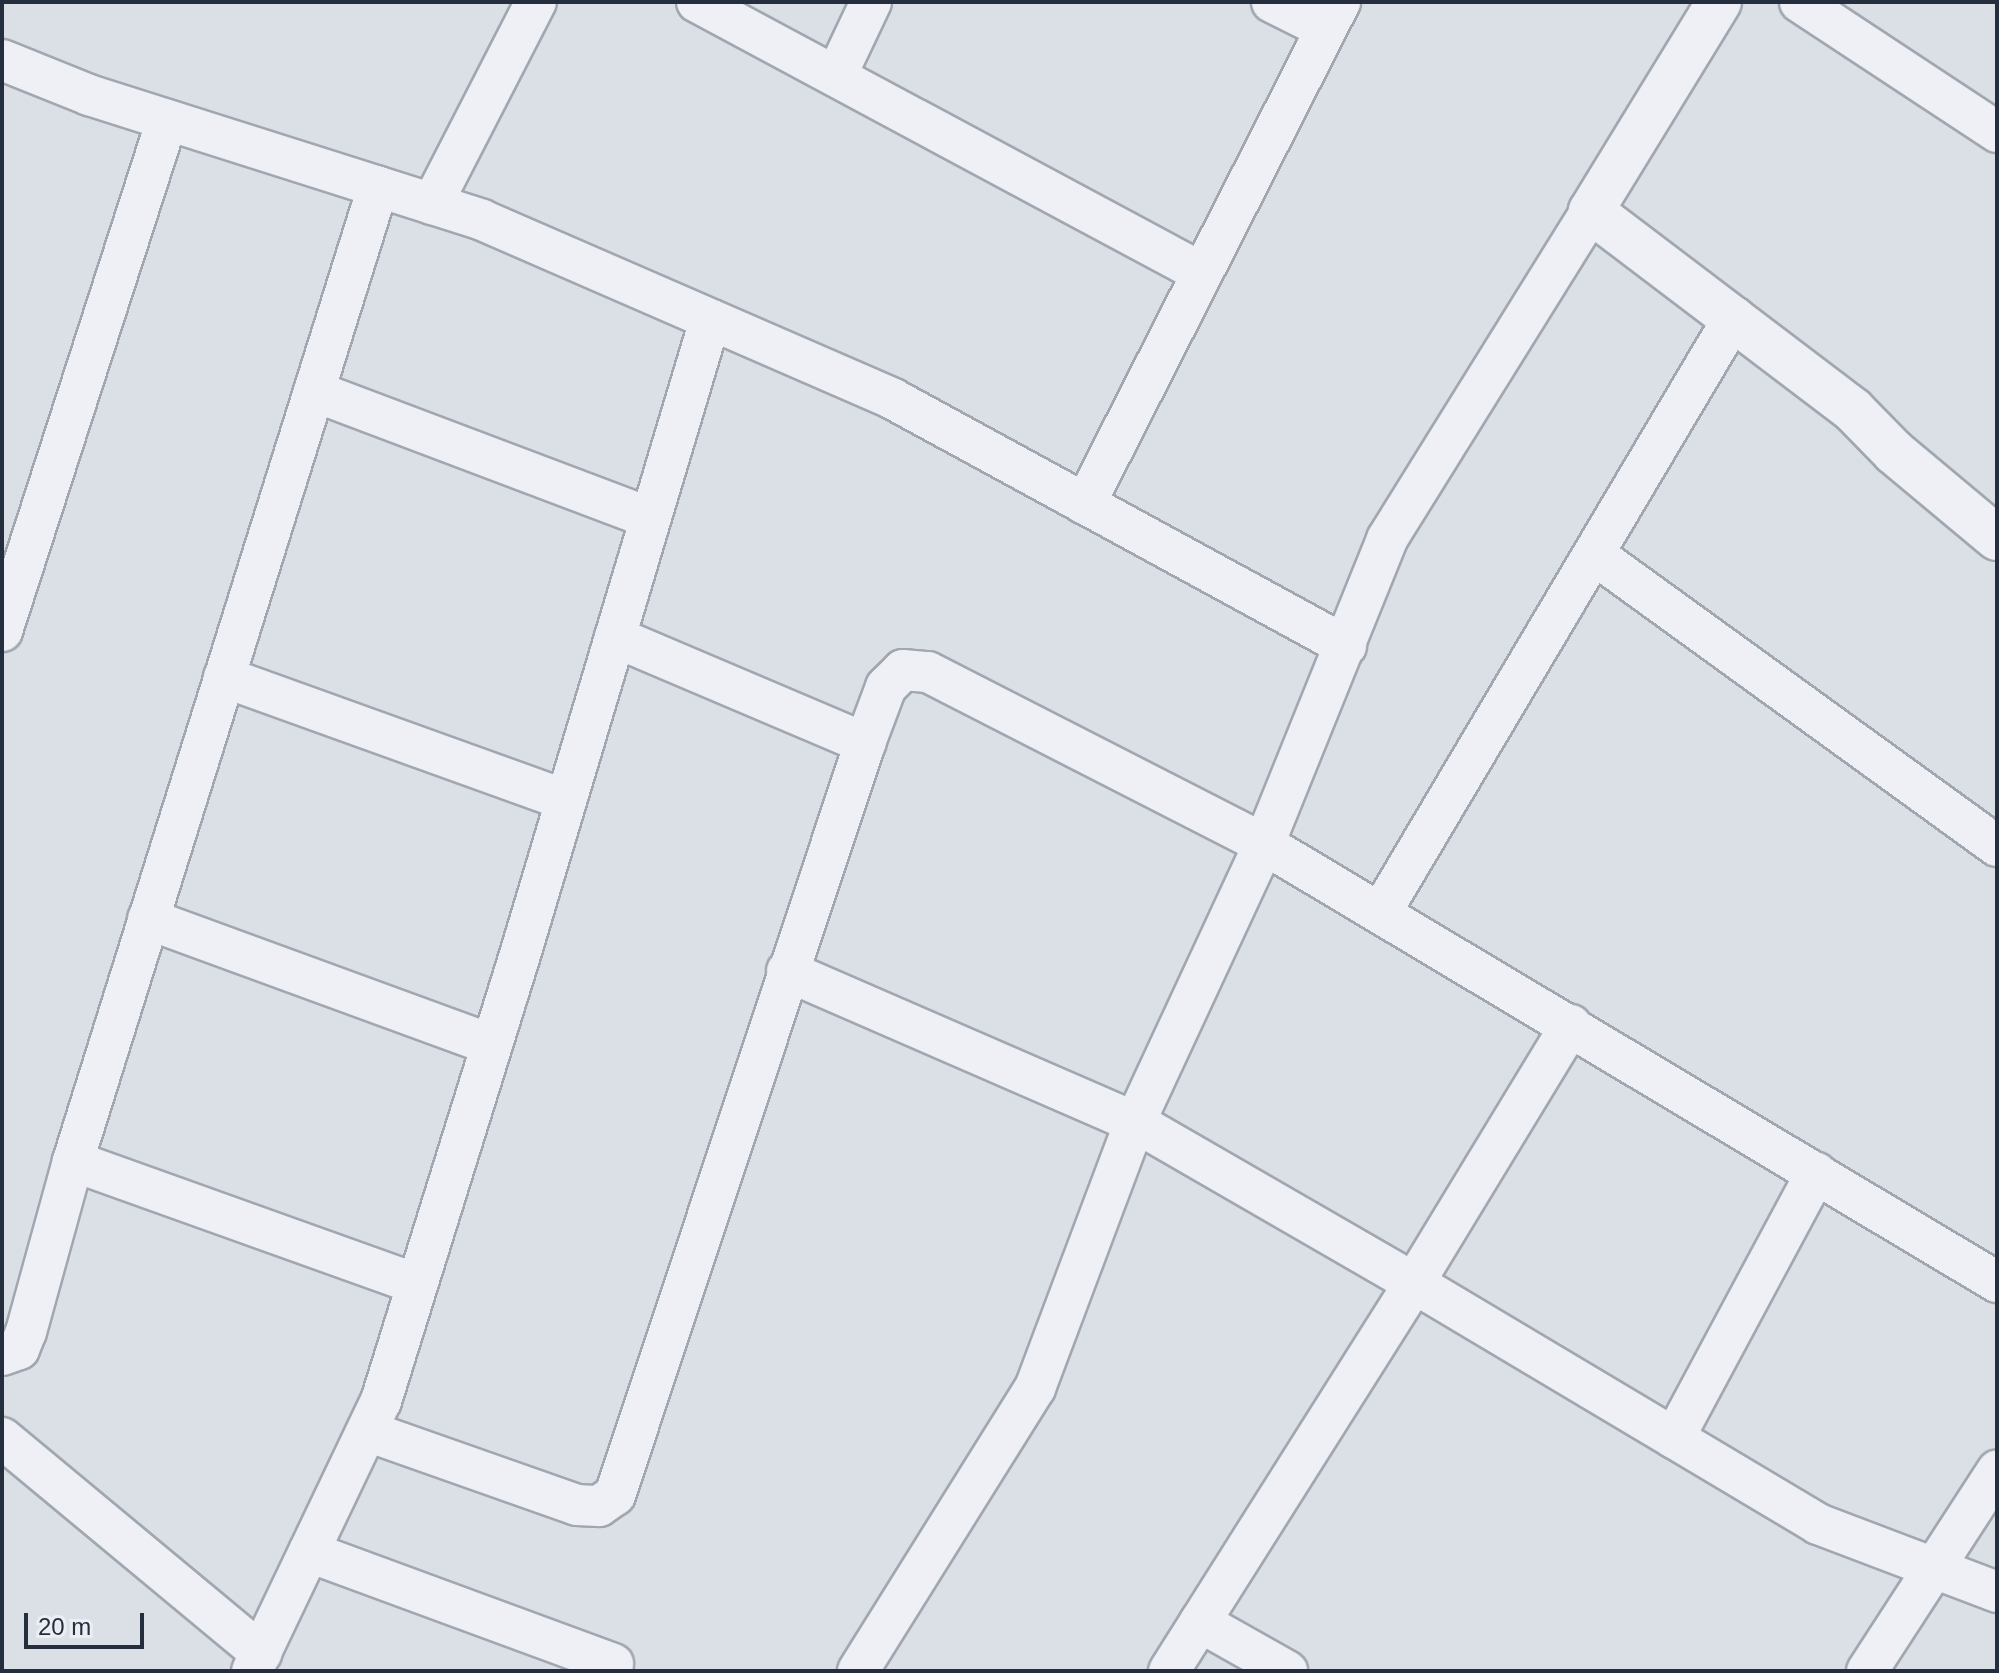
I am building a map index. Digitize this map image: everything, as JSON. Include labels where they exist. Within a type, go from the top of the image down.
[{"type":"street","points":[[432,204],[536,2]]},
{"type":"street","points":[[697,2],[1202,273]]},
{"type":"street","points":[[836,76],[871,2]]},
{"type":"street","points":[[1085,504],[1333,16],[1272,2]]},
{"type":"street","points":[[858,1671],[1035,1388],[1135,1122],[1264,844],[1387,539],[1719,2]]},
{"type":"street","points":[[1800,2],[1997,132]]},
{"type":"street","points":[[2,60],[89,95],[482,220],[893,399],[1346,646]]},
{"type":"street","points":[[2,631],[167,120]]},
{"type":"street","points":[[2,1355],[19,1349],[26,1332],[73,1161],[378,187]]},
{"type":"street","points":[[1591,211],[1853,410],[1894,452],[1997,538]]},
{"type":"street","points":[[1381,912],[1734,317]]},
{"type":"street","points":[[2,1438],[256,1662],[381,1401],[492,1045],[710,320]]},
{"type":"street","points":[[314,391],[650,518]]},
{"type":"street","points":[[1595,555],[1997,846]]},
{"type":"street","points":[[615,637],[865,743]]},
{"type":"street","points":[[367,1431],[577,1505],[599,1506],[615,1495],[624,1479],[787,971],[865,743],[886,687],[903,670],[928,672],[1264,844],[1997,1282]]},
{"type":"street","points":[[224,677],[565,800]]},
{"type":"street","points":[[148,919],[492,1045]]},
{"type":"street","points":[[787,971],[1135,1122],[1414,1283],[1818,1524],[1997,1592]]},
{"type":"street","points":[[1169,1671],[1414,1283],[1571,1025]]},
{"type":"street","points":[[73,1161],[417,1284]]},
{"type":"street","points":[[1674,1438],[1816,1173]]},
{"type":"street","points":[[1867,1671],[1997,1471]]},
{"type":"street","points":[[309,1552],[613,1664]]},
{"type":"street","points":[[1200,1622],[1287,1671]]}]
